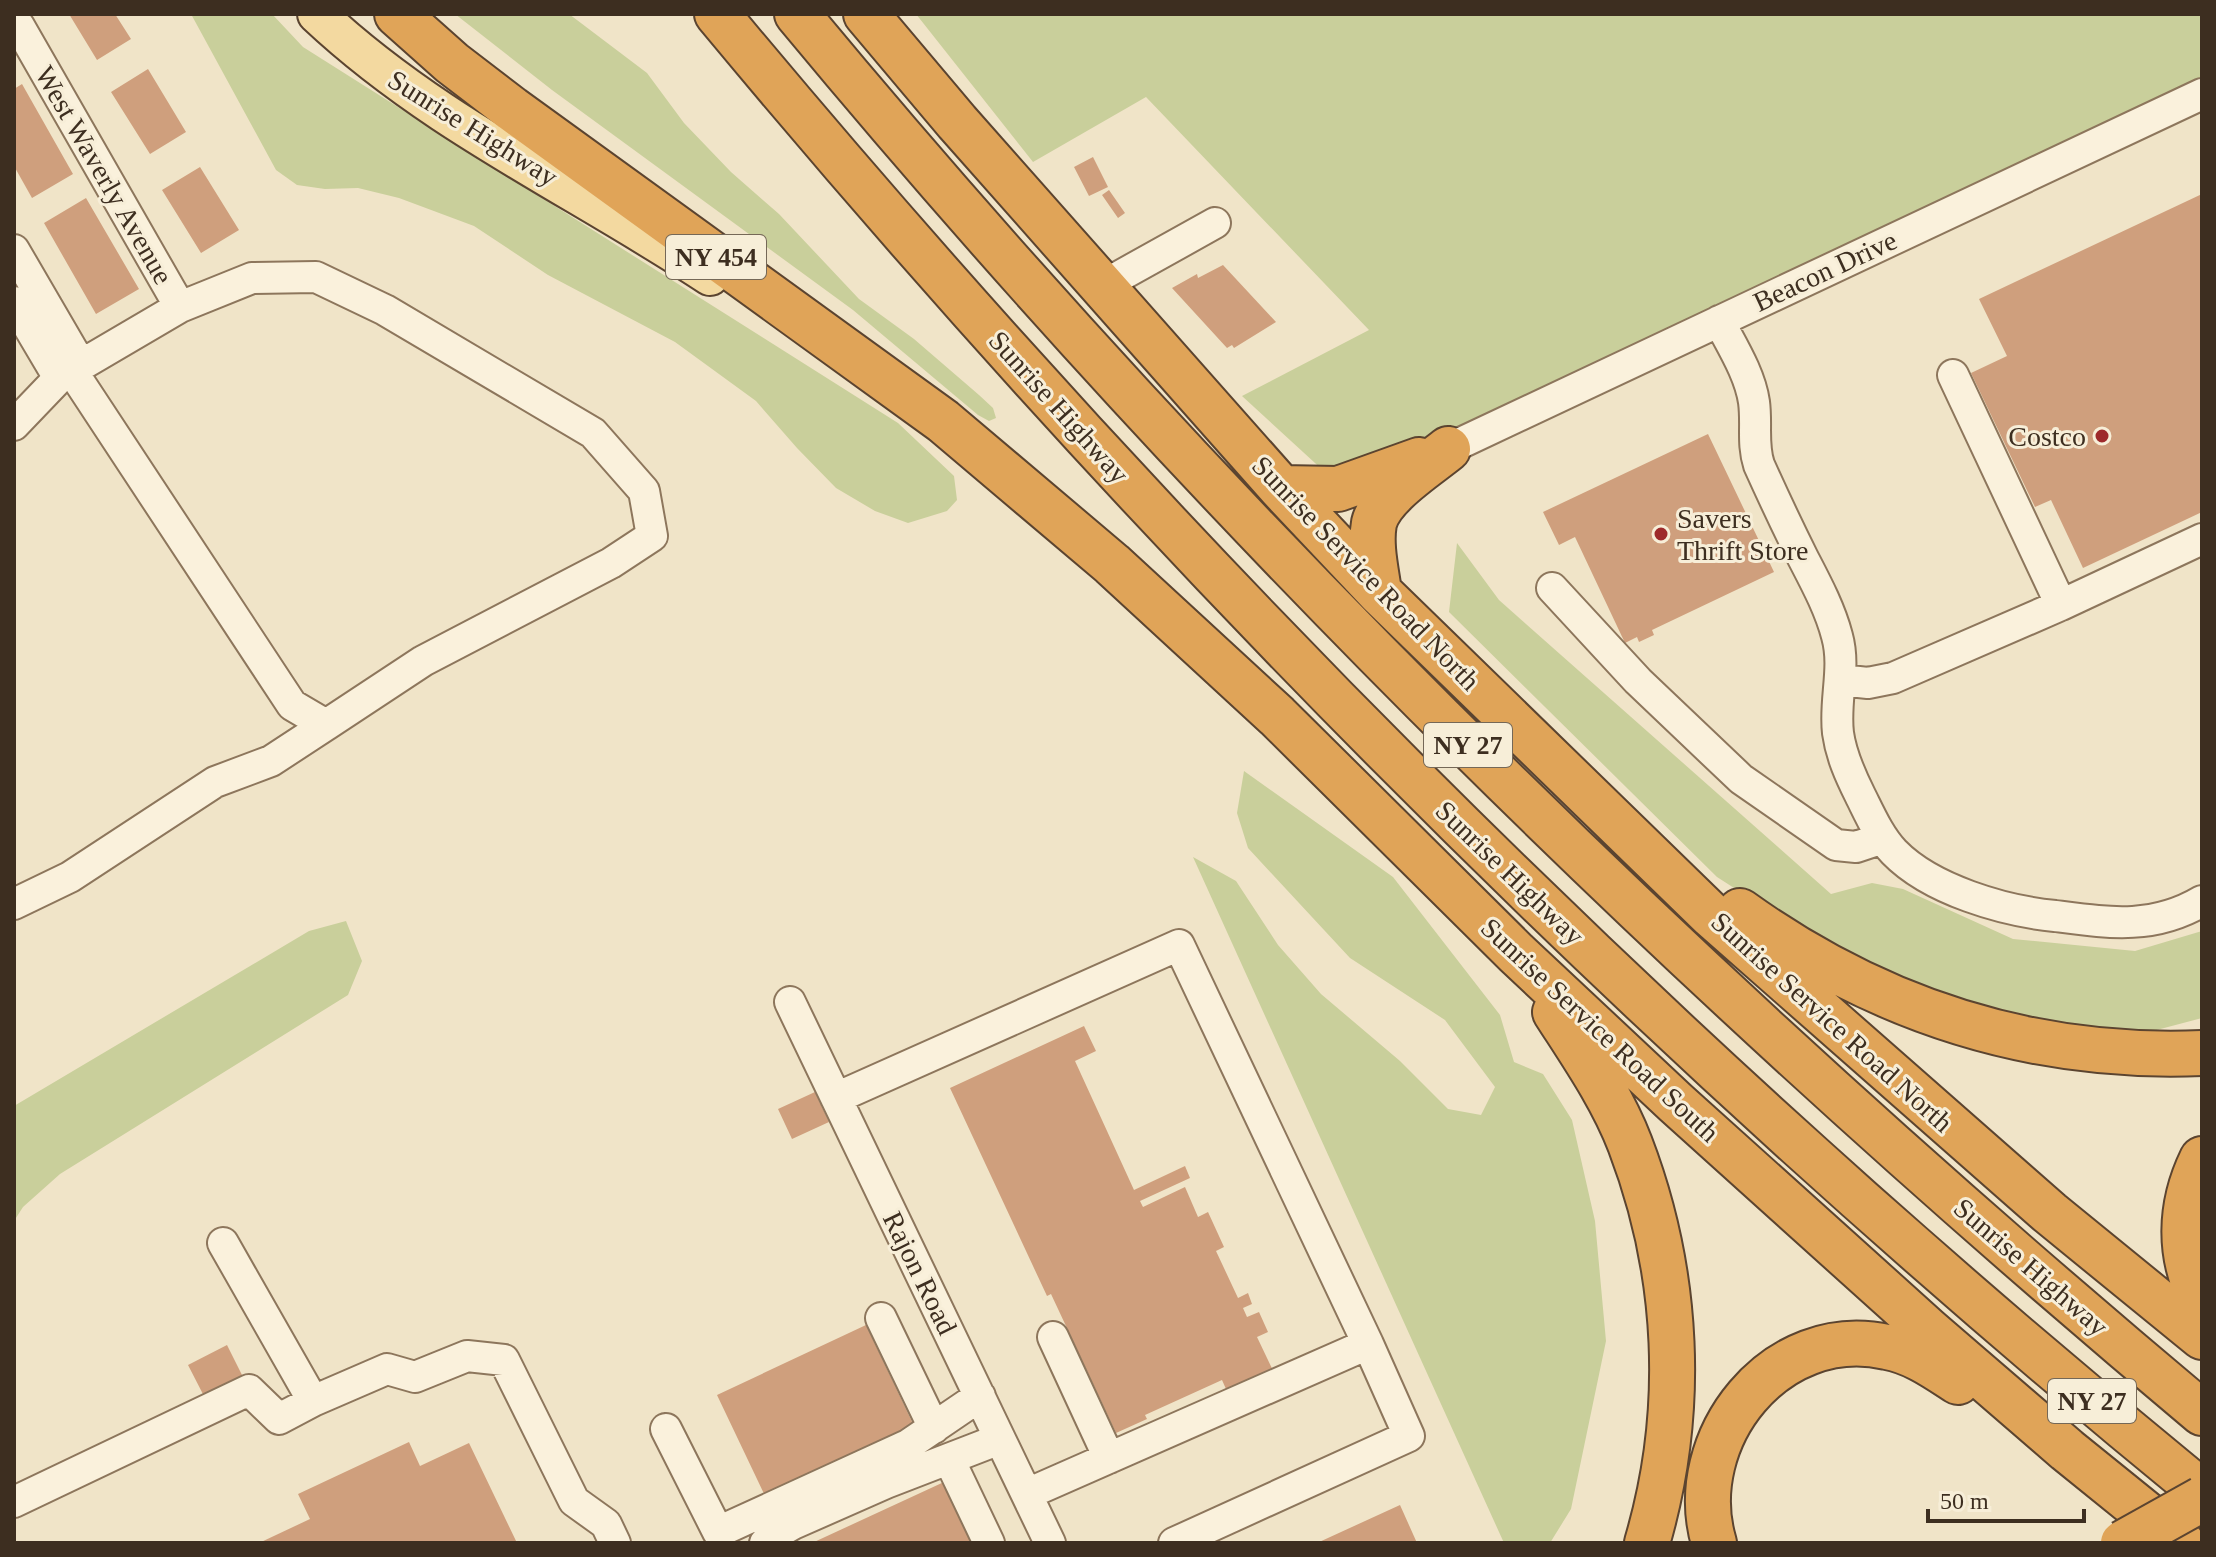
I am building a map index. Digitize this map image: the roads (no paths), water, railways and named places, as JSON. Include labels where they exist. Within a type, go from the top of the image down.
[{"type":"highway","name":"NY 454","points":[[397,14],[452,63],[512,109],[943,421],[1035,499]]},
{"type":"highway","name":"Sunrise Highway","points":[[717,14],[892,221],[1065,415],[1292,656],[1418,783],[1736,1089],[1947,1277],[2202,1492]]},
{"type":"highway","name":"Sunrise Highway","points":[[797,14],[924,164],[1122,386],[1430,708],[1753,1020],[1975,1220],[2202,1413]]},
{"type":"highway","name":"Sunrise Service Road North","points":[[866,14],[1281,488],[1379,592],[1629,837],[1793,989],[2050,1213],[2202,1337]]},
{"type":"highway","points":[[1281,488],[1338,489],[1448,449]]},
{"type":"highway","points":[[1379,592],[1373,533],[1380,510],[1387,499],[1448,449]]},
{"type":"highway","name":"Sunrise Service Road South","points":[[1035,499],[1198,641],[1516,953],[1843,1255],[2067,1450],[2182,1543]]},
{"type":"highway","points":[[1475,687],[1569,756],[1671,853],[1737,909],[1798,950],[1839,972],[1913,1007],[2003,1035],[2117,1053],[2202,1053]]},
{"type":"highway","points":[[1516,953],[1613,1107],[1629,1142],[1656,1227],[1670,1311],[1674,1353],[1673,1396],[1663,1480],[1647,1543]]},
{"type":"highway","points":[[2202,1159],[2185,1205],[2184,1228],[2190,1273],[2202,1302]]},
{"type":"highway","points":[[1714,1543],[1707,1510],[1707,1487],[1711,1464],[1727,1423],[1752,1389],[1770,1373],[1801,1356],[1836,1345],[1885,1346],[1916,1356],[2067,1450]]},
{"type":"highway","points":[[2123,1543],[2202,1499]]},
{"type":"main road","name":"Sunrise Highway","points":[[317,14],[405,89],[701,270],[933,433],[1035,499]]},
{"type":"street","name":"West Waverly Avenue","points":[[14,425],[71,372],[180,307],[18,25]]},
{"type":"street","name":"Beacon Drive","points":[[1448,449],[2202,94]]},
{"type":"street","points":[[1102,286],[1215,223]]},
{"type":"street","points":[[14,250],[71,372]]},
{"type":"street","points":[[14,904],[70,877],[215,782],[271,761],[423,661],[611,563],[652,536],[644,491],[593,433],[385,310],[316,277],[252,278],[180,307]]},
{"type":"street","points":[[14,302],[71,372],[292,705],[326,725]]},
{"type":"street","points":[[1719,321],[1751,389],[1755,418],[1754,445],[1759,465],[1837,635],[1841,652],[1838,734],[1844,757],[1883,838],[1906,863],[1964,894],[2046,915],[2113,922],[2149,922],[2179,914],[2202,901]]},
{"type":"street","points":[[1953,375],[2061,605]]},
{"type":"street","points":[[1840,680],[1868,683],[1893,678],[2202,539]]},
{"type":"street","points":[[1552,588],[1638,681],[1741,779],[1836,845],[1856,847],[1883,838]]},
{"type":"street","points":[[836,1098],[1179,945],[1409,1436],[1174,1543]]},
{"type":"street","name":"Rajon Road","points":[[790,1002],[1050,1543]]},
{"type":"street","points":[[223,1243],[313,1401]]},
{"type":"street","points":[[881,1318],[934,1428]]},
{"type":"street","points":[[1053,1337],[1109,1458]]},
{"type":"street","points":[[1027,1494],[1368,1344]]},
{"type":"street","points":[[14,1502],[249,1390],[279,1419],[387,1369],[415,1377],[467,1356],[504,1360],[574,1501],[606,1524],[615,1543]]},
{"type":"street","points":[[666,1429],[718,1532],[908,1445],[980,1396]]},
{"type":"street","points":[[765,1543],[793,1524],[923,1467],[1000,1439]]},
{"type":"street","points":[[949,1459],[989,1543]]},
{"type":"place","name":"Costco","points":[[2102,436]]},
{"type":"place","name":"Savers Thrift Store","points":[[1661,534]]}]
